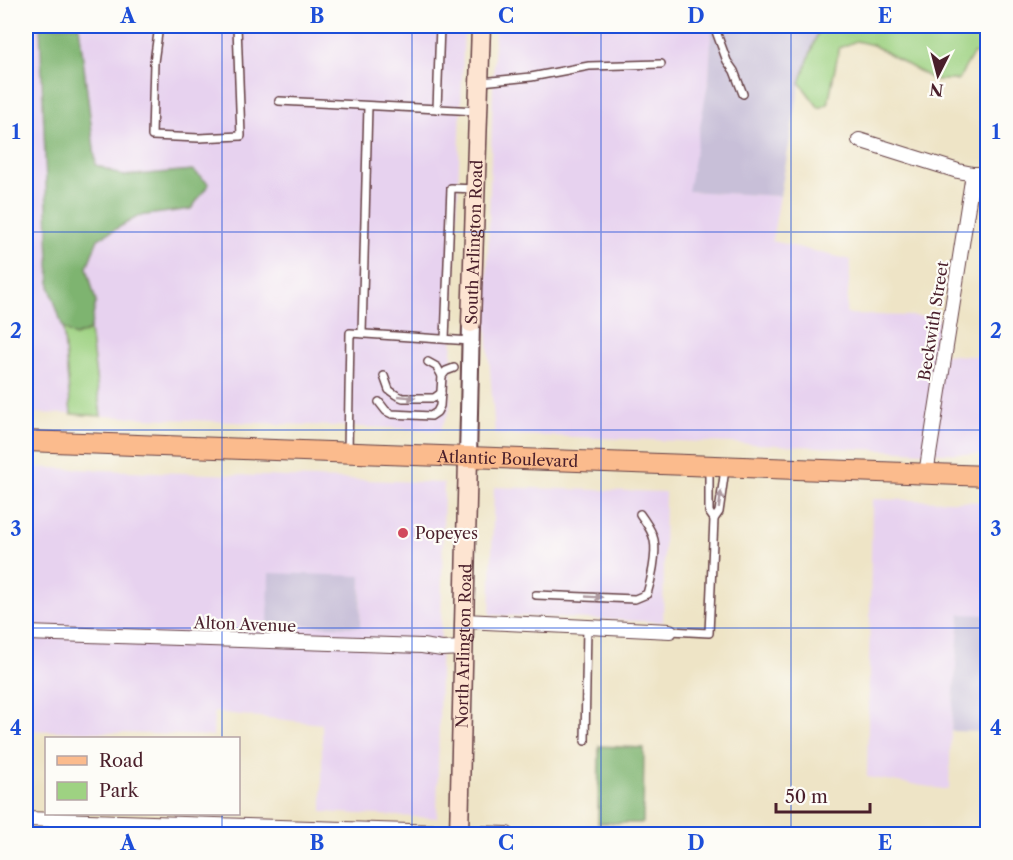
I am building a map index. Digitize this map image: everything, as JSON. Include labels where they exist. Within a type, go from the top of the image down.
[{"type":"main road","name":"South Arlington Road","points":[[471,323],[481,26]]},
{"type":"main road","name":"Atlantic Boulevard","points":[[26,441],[987,476]]},
{"type":"main road","name":"North Arlington Road","points":[[459,834],[468,458]]},
{"type":"street","points":[[859,140],[958,171],[987,174]]},
{"type":"street","name":"Beckwith Street","points":[[926,474],[973,174]]},
{"type":"street","name":"South Arlington Road","points":[[468,458],[471,323]]},
{"type":"street","points":[[464,621],[670,631]]},
{"type":"street","name":"Alton Avenue","points":[[26,633],[463,648]]},
{"type":"street","points":[[26,819],[284,831],[507,834]]},
{"type":"lane","points":[[159,26],[154,62],[152,136],[199,138],[241,136],[237,26]]},
{"type":"lane","points":[[437,109],[440,26]]},
{"type":"lane","points":[[714,26],[743,94]]},
{"type":"lane","points":[[479,83],[531,77],[589,66],[662,64]]},
{"type":"lane","points":[[279,101],[478,111]]},
{"type":"lane","points":[[363,333],[368,106]]},
{"type":"lane","points":[[445,339],[452,188],[476,189]]},
{"type":"lane","points":[[348,453],[350,333],[471,341]]},
{"type":"lane","points":[[379,402],[386,411],[392,414],[431,416],[436,412],[440,406],[442,376],[437,367],[428,362]]},
{"type":"lane","points":[[442,376],[454,368]]},
{"type":"lane","points":[[384,376],[389,390],[403,398],[434,398],[441,393]]},
{"type":"lane","points":[[714,519],[709,512],[717,467]]},
{"type":"lane","points":[[670,631],[709,633],[714,519],[718,512],[717,467]]},
{"type":"lane","points":[[536,595],[635,599],[647,594],[652,580],[655,543],[650,528],[640,514]]},
{"type":"lane","points":[[585,741],[587,626]]},
{"type":"shaded area","points":[[26,26],[40,26],[50,288],[63,328],[71,414],[26,413]]},
{"type":"shaded area","points":[[79,26],[464,26],[450,410],[440,430],[101,416],[90,330],[96,302],[87,267],[98,239],[139,216],[191,209],[193,170],[123,176],[95,165]]},
{"type":"shaded area","points":[[495,26],[712,26],[709,78],[689,191],[780,196],[772,241],[851,260],[846,314],[939,317],[936,354],[987,357],[987,455],[495,434],[486,319]]},
{"type":"shaded area","points":[[712,26],[820,26],[800,83],[780,196],[688,191],[709,78]]},
{"type":"shaded area","points":[[26,467],[444,483],[437,818],[322,812],[322,724],[214,712],[213,736],[26,730]],"holes":[[[361,576],[360,627],[269,624]]]},
{"type":"shaded area","points":[[494,487],[665,492],[663,622],[490,615]]},
{"type":"shaded area","points":[[872,499],[987,502],[987,616],[960,615],[949,790],[867,777]]},
{"type":"shaded area","points":[[269,573],[361,576],[360,627],[268,624]]},
{"type":"shaded area","points":[[960,614],[987,615],[987,732],[951,731]]},
{"type":"green space","points":[[40,26],[79,26],[96,165],[123,176],[193,170],[209,184],[191,209],[139,216],[98,239],[87,267],[96,302],[90,330],[75,336],[63,328],[50,288]]},
{"type":"green space","points":[[820,26],[987,26],[987,53],[973,54],[958,80],[934,80],[873,45],[856,41],[839,48],[828,104],[819,108],[800,83]]},
{"type":"green space","points":[[63,328],[75,336],[90,330],[101,416],[71,414]]},
{"type":"green space","points":[[599,746],[644,748],[643,823],[598,823]]},
{"type":"place","name":"Popeyes","points":[[403,533]]}]
